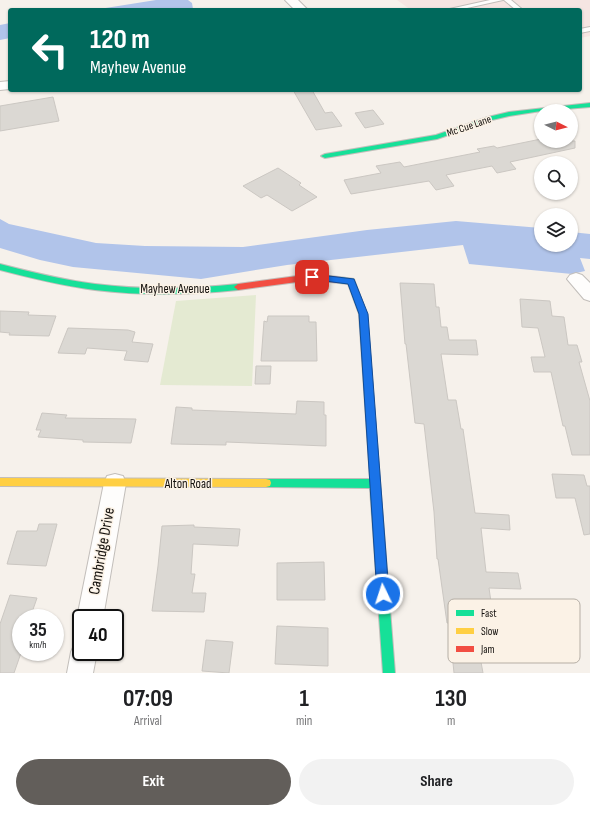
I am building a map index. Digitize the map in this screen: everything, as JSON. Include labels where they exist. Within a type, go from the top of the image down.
[{"type":"street","points":[[291,0],[300,8]]},
{"type":"street","name":"Mc Cue Lane","points":[[325,156],[455,133],[481,121],[498,116],[536,110],[590,105]]},
{"type":"street","name":"Mayhew Avenue","points":[[0,267],[35,276],[96,287],[157,290],[219,289],[312,277],[351,281],[363,314],[376,484]]},
{"type":"street","points":[[576,279],[590,295]]},
{"type":"street","name":"Alton Road","points":[[0,482],[376,484]]},
{"type":"street","name":"Cambridge Drive","points":[[92,609],[115,483]]},
{"type":"street","points":[[376,484],[389,673]]},
{"type":"street","points":[[80,673],[82,661]]},
{"type":"lane","points":[[458,8],[500,0]]},
{"type":"lane","points":[[507,0],[517,8]]},
{"type":"lane","points":[[478,4],[483,8]]},
{"type":"shaded area","points":[[397,0],[590,0],[590,36],[582,38],[582,8],[408,8]]},
{"type":"green space","points":[[256,295],[252,386],[160,385],[176,301]]},
{"type":"water","points":[[156,0],[188,0],[192,3],[193,8],[106,8]]},
{"type":"water","points":[[8,23],[8,38],[0,40],[0,25]]},
{"type":"water","points":[[0,219],[9,224],[96,243],[145,246],[243,247],[367,230],[456,221],[534,227],[534,252],[578,252],[578,233],[590,234],[590,259],[580,258],[585,271],[572,274],[469,264],[463,245],[287,265],[201,279],[73,267],[40,260],[0,248]]},
{"type":"building","points":[[294,92],[313,92],[325,113],[332,112],[342,126],[316,130]]},
{"type":"building","points":[[53,97],[59,121],[0,131],[0,106]]},
{"type":"building","points":[[373,110],[384,124],[365,128],[355,113]]},
{"type":"building","points":[[534,140],[534,148],[575,148],[510,162],[516,169],[497,173],[492,166],[446,175],[454,186],[436,190],[429,181],[351,194],[344,180],[381,173],[376,166],[400,162],[404,167],[480,152],[477,149],[494,146],[497,148]]},
{"type":"building","points":[[278,168],[301,183],[299,185],[317,197],[292,211],[267,195],[261,198],[243,186]]},
{"type":"building","points":[[400,283],[434,284],[436,307],[439,307],[441,327],[447,327],[449,340],[476,340],[478,355],[441,354],[448,400],[456,400],[461,429],[463,429],[475,513],[509,515],[510,530],[481,528],[486,572],[518,573],[521,589],[489,588],[491,599],[448,599],[448,623],[437,559],[434,512],[424,424],[415,423],[405,344]]},
{"type":"building","points":[[520,299],[550,301],[552,316],[564,317],[568,345],[577,345],[582,362],[579,362],[590,401],[590,455],[572,455],[565,426],[563,426],[551,372],[534,372],[531,357],[545,357],[538,328],[522,327]]},
{"type":"building","points":[[0,311],[29,312],[28,315],[56,316],[49,336],[9,335],[10,333],[0,332]]},
{"type":"building","points":[[268,316],[309,316],[309,322],[316,322],[317,361],[261,361],[264,321],[267,322]]},
{"type":"building","points":[[68,328],[128,330],[135,332],[132,342],[153,344],[148,362],[124,360],[127,351],[87,348],[85,354],[58,353]]},
{"type":"building","points":[[256,366],[271,366],[270,384],[255,384]]},
{"type":"building","points":[[297,401],[324,402],[324,415],[326,415],[326,446],[226,442],[226,445],[171,444],[176,407],[192,408],[192,410],[296,414]]},
{"type":"building","points":[[42,413],[67,415],[65,418],[136,419],[131,443],[83,442],[83,440],[38,437],[41,430],[36,430]]},
{"type":"building","points":[[552,474],[584,475],[587,486],[590,486],[590,534],[584,535],[575,498],[556,498]]},
{"type":"building","points":[[39,524],[57,524],[46,566],[7,564],[17,531],[37,531]]},
{"type":"building","points":[[194,525],[194,527],[240,529],[238,546],[193,544],[191,574],[195,574],[192,593],[206,593],[204,612],[152,611],[162,526]]},
{"type":"building","points":[[324,562],[325,600],[277,600],[277,563]]},
{"type":"building","points":[[10,595],[37,598],[33,609],[12,609],[12,661],[18,661],[14,673],[0,673],[0,624]]},
{"type":"building","points":[[277,626],[328,628],[328,666],[275,664]]},
{"type":"building","points":[[206,640],[233,642],[229,673],[202,671]]},
{"type":"building","points":[[453,663],[481,663],[483,673],[454,673]]},
{"type":"traffic: fast","points":[[325,156],[437,137],[490,118],[509,114],[590,105]]},
{"type":"traffic: fast","points":[[0,267],[59,281],[112,289],[185,291],[238,287]]},
{"type":"traffic: fast","points":[[339,280],[351,281],[363,314],[389,673]]},
{"type":"traffic: fast","points":[[266,483],[376,484]]},
{"type":"traffic: slow","points":[[0,482],[266,483]]},
{"type":"traffic: jam","points":[[238,287],[312,277],[339,280]]},
{"type":"route","points":[[312,277],[351,281],[363,314],[383,594]]}]
